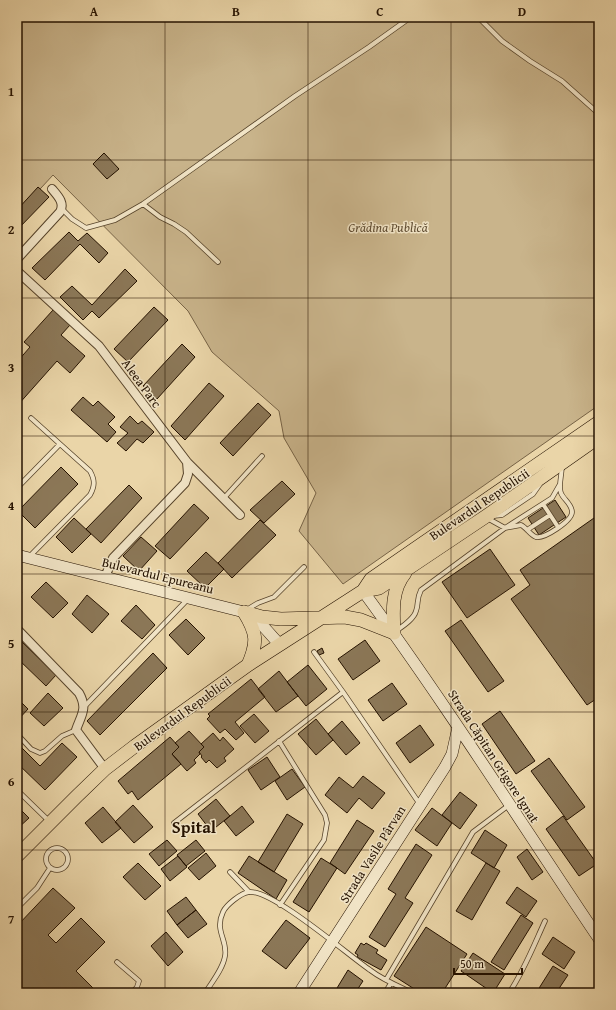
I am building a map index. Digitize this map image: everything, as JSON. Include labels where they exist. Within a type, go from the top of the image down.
[{"type":"main road","name":"Bulevardul Republicii","points":[[17,856],[105,769],[180,713],[248,665],[363,590],[371,579],[440,530],[599,422]]},
{"type":"main road","name":"Bulevardul Republicii","points":[[363,590],[379,588],[485,517],[599,437]]},
{"type":"main road","name":"Bulevardul Epureanu","points":[[17,555],[244,612],[263,626],[280,645]]},
{"type":"main road","points":[[244,612],[281,619],[322,617],[361,620],[394,633],[393,608],[398,580],[408,568]]},
{"type":"main road","name":"Strada Căpitan Grigore Ignat","points":[[363,590],[458,726],[599,939]]},
{"type":"main road","points":[[244,612],[251,623],[255,649],[248,665]]},
{"type":"main road","name":"Strada Vasile Pârvan","points":[[298,993],[452,754],[458,726]]},
{"type":"street","points":[[17,259],[62,209],[59,197],[52,189]]},
{"type":"street","name":"Aleea Parc","points":[[17,272],[99,346],[187,462],[240,514]]},
{"type":"street","points":[[105,577],[113,558],[185,483],[188,474],[187,462]]},
{"type":"street","points":[[17,629],[79,693],[83,700],[84,707],[76,730],[105,769]]},
{"type":"lane","points":[[62,209],[72,219],[86,228],[115,220],[143,204],[295,96],[411,17]]},
{"type":"lane","points":[[478,17],[502,41],[562,81],[599,114]]},
{"type":"lane","points":[[143,204],[160,217],[186,232],[218,262]]},
{"type":"lane","points":[[29,557],[90,495],[94,485],[90,471],[59,445],[31,418]]},
{"type":"lane","points":[[17,488],[59,445]]},
{"type":"lane","points":[[224,498],[262,456]]},
{"type":"lane","points":[[485,517],[505,528],[522,525],[530,534],[540,537],[548,534],[558,527],[569,519],[572,512],[561,493],[560,484],[562,463]]},
{"type":"lane","points":[[394,633],[414,616],[417,610],[417,597],[421,590],[505,528],[552,498],[560,484]]},
{"type":"lane","points":[[543,504],[558,527]]},
{"type":"lane","points":[[528,530],[550,515]]},
{"type":"lane","points":[[244,612],[258,603],[274,597],[304,567]]},
{"type":"lane","points":[[84,707],[189,598]]},
{"type":"lane","points":[[314,652],[420,804]]},
{"type":"lane","points":[[174,823],[343,692]]},
{"type":"lane","points":[[17,734],[31,749],[40,752],[45,751],[62,736],[76,730]]},
{"type":"lane","points":[[279,741],[325,815],[327,823],[324,840],[280,905]]},
{"type":"lane","points":[[17,790],[50,822]]},
{"type":"lane","points":[[386,980],[473,832],[509,805]]},
{"type":"lane","points":[[56,848],[63,849],[67,855],[68,862],[64,868],[57,870],[50,868],[46,858],[49,851],[56,848]]},
{"type":"lane","points":[[17,908],[37,888],[50,868]]},
{"type":"lane","points":[[230,872],[249,892],[265,896],[280,905],[370,971],[413,993]]},
{"type":"lane","points":[[205,993],[223,964],[226,955],[220,934],[219,924],[223,911],[236,899],[249,892]]},
{"type":"lane","points":[[509,993],[515,984],[546,921]]},
{"type":"lane","points":[[117,962],[138,981],[138,987],[132,993]]},
{"type":"lane","points":[[385,993],[391,983]]},
{"type":"green space","name":"Grădina Publică","points":[[17,17],[599,17],[599,405],[343,584],[299,531],[316,493],[284,438],[279,411],[212,352],[188,311],[53,175],[17,214]]},
{"type":"building","points":[[104,153],[119,169],[107,179],[93,164]]},
{"type":"building","points":[[38,187],[49,197],[17,230],[17,210]]},
{"type":"building","points":[[69,232],[78,241],[87,233],[108,253],[99,263],[80,244],[45,280],[32,268]]},
{"type":"building","points":[[125,269],[137,281],[99,318],[92,311],[83,320],[60,297],[72,286],[92,305]]},
{"type":"building","points":[[154,307],[168,320],[128,362],[114,349]]},
{"type":"building","points":[[53,310],[70,325],[61,335],[85,356],[70,373],[57,361],[17,406],[17,362],[30,347],[24,342]]},
{"type":"building","points":[[182,344],[195,357],[157,399],[143,386]]},
{"type":"building","points":[[209,383],[224,396],[185,440],[171,426]]},
{"type":"building","points":[[83,397],[93,406],[98,401],[115,417],[108,424],[116,432],[107,442],[71,410]]},
{"type":"building","points":[[258,403],[271,415],[233,456],[220,443]]},
{"type":"building","points":[[130,416],[138,424],[142,421],[154,432],[143,443],[137,439],[126,451],[117,443],[128,433],[120,427]]},
{"type":"building","points":[[61,467],[78,484],[35,528],[18,511]]},
{"type":"building","points":[[282,481],[295,494],[264,523],[250,510]]},
{"type":"building","points":[[129,485],[142,498],[101,543],[86,529]]},
{"type":"building","points":[[555,500],[566,517],[539,535],[528,518]]},
{"type":"building","points":[[194,504],[209,518],[170,559],[155,546]]},
{"type":"building","points":[[74,518],[91,534],[72,553],[56,537]]},
{"type":"building","points":[[594,518],[599,525],[599,697],[587,705],[511,599],[530,585],[520,570]]},
{"type":"building","points":[[260,520],[276,535],[232,578],[218,563]]},
{"type":"building","points":[[141,537],[157,551],[139,571],[123,556]]},
{"type":"building","points":[[490,549],[515,585],[467,618],[442,582]]},
{"type":"building","points":[[206,552],[224,569],[205,588],[187,571]]},
{"type":"building","points":[[46,582],[68,603],[53,618],[31,597]]},
{"type":"building","points":[[17,587],[22,592],[17,598]]},
{"type":"building","points":[[87,595],[109,614],[92,633],[72,614]]},
{"type":"building","points":[[136,605],[155,625],[142,639],[121,621]]},
{"type":"building","points":[[186,619],[205,638],[188,655],[169,635]]},
{"type":"building","points":[[461,620],[504,681],[488,692],[445,631]]},
{"type":"building","points":[[19,639],[56,675],[46,686],[17,658],[17,641]]},
{"type":"building","points":[[365,640],[380,661],[353,680],[338,659]]},
{"type":"building","points":[[322,648],[324,653],[319,655],[317,651]]},
{"type":"building","points":[[153,653],[167,668],[100,735],[87,721]]},
{"type":"building","points":[[308,665],[327,689],[306,706],[287,682]]},
{"type":"building","points":[[279,671],[298,696],[276,712],[258,689]]},
{"type":"building","points":[[251,679],[265,697],[235,722],[244,733],[236,740],[225,729],[220,733],[207,719],[210,716],[208,714]]},
{"type":"building","points":[[392,683],[407,704],[383,721],[368,700]]},
{"type":"building","points":[[48,693],[63,708],[44,726],[30,713]]},
{"type":"building","points":[[17,698],[28,709],[17,721]]},
{"type":"building","points":[[500,711],[535,761],[516,774],[482,724]]},
{"type":"building","points":[[254,714],[269,731],[255,743],[240,726]]},
{"type":"building","points":[[316,719],[333,740],[316,755],[298,734]]},
{"type":"building","points":[[342,721],[360,743],[346,755],[328,734]]},
{"type":"building","points":[[420,725],[434,745],[410,763],[396,743]]},
{"type":"building","points":[[189,731],[204,747],[194,760],[196,763],[187,771],[172,754],[179,747],[175,743]]},
{"type":"building","points":[[213,733],[220,741],[223,737],[234,749],[224,758],[226,761],[217,768],[209,760],[206,763],[199,752],[204,747],[201,744]]},
{"type":"building","points":[[170,737],[179,747],[172,754],[181,764],[138,800],[132,791],[128,794],[118,781]]},
{"type":"building","points":[[17,743],[40,766],[62,743],[77,757],[45,790],[17,763]]},
{"type":"building","points":[[267,757],[280,777],[261,790],[248,770]]},
{"type":"building","points":[[549,758],[585,807],[567,820],[531,771]]},
{"type":"building","points":[[292,769],[305,787],[287,800],[275,781]]},
{"type":"building","points":[[363,776],[385,793],[372,809],[359,798],[347,813],[325,795],[339,777],[353,788]]},
{"type":"building","points":[[460,792],[477,805],[460,829],[442,815]]},
{"type":"building","points":[[216,799],[230,816],[211,831],[198,814]]},
{"type":"building","points":[[133,805],[153,827],[134,843],[115,822]]},
{"type":"building","points":[[17,806],[29,818],[17,829]]},
{"type":"building","points":[[242,806],[254,822],[236,836],[224,821]]},
{"type":"building","points":[[103,807],[121,828],[102,843],[85,823]]},
{"type":"building","points":[[432,808],[452,823],[437,846],[415,830]]},
{"type":"building","points":[[287,814],[303,824],[274,872],[258,862]]},
{"type":"building","points":[[563,816],[597,864],[579,876],[546,829]]},
{"type":"building","points":[[357,820],[374,831],[345,874],[330,863]]},
{"type":"building","points":[[485,830],[507,845],[494,868],[471,853]]},
{"type":"building","points":[[167,840],[177,851],[159,866],[149,854]]},
{"type":"building","points":[[196,840],[205,851],[186,866],[177,855]]},
{"type":"building","points":[[416,844],[432,855],[405,898],[413,903],[385,947],[369,937],[396,894],[388,889]]},
{"type":"building","points":[[527,849],[543,872],[532,880],[517,857]]},
{"type":"building","points":[[206,853],[216,866],[199,880],[188,868]]},
{"type":"building","points":[[178,856],[187,867],[170,881],[161,869]]},
{"type":"building","points":[[249,856],[287,880],[276,899],[238,873]]},
{"type":"building","points":[[321,858],[337,868],[309,912],[293,902]]},
{"type":"building","points":[[138,863],[161,886],[145,900],[123,877]]},
{"type":"building","points":[[486,863],[500,871],[472,920],[456,911]]},
{"type":"building","points":[[517,887],[537,901],[526,917],[506,903]]},
{"type":"building","points":[[53,888],[75,908],[48,935],[56,943],[81,918],[105,942],[76,971],[98,993],[64,993],[59,988],[55,993],[17,993],[17,926]]},
{"type":"building","points":[[186,897],[196,910],[177,925],[167,911]]},
{"type":"building","points":[[196,910],[207,924],[188,938],[177,925]]},
{"type":"building","points":[[521,915],[533,923],[504,970],[491,962]]},
{"type":"building","points":[[286,920],[310,938],[286,969],[262,951]]},
{"type":"building","points":[[426,927],[467,954],[442,993],[419,992],[394,976]]},
{"type":"building","points":[[166,932],[183,952],[168,966],[151,946]]},
{"type":"building","points":[[553,937],[575,952],[564,969],[542,954]]},
{"type":"building","points":[[361,943],[364,945],[366,943],[378,950],[376,953],[387,960],[381,970],[357,957],[358,955],[355,953]]},
{"type":"building","points":[[473,953],[505,974],[493,993],[461,971]]},
{"type":"building","points":[[553,966],[568,975],[556,993],[536,993]]},
{"type":"building","points":[[348,970],[363,981],[355,993],[334,993]]},
{"type":"district","name":"Spital","points":[[194,827]]}]
